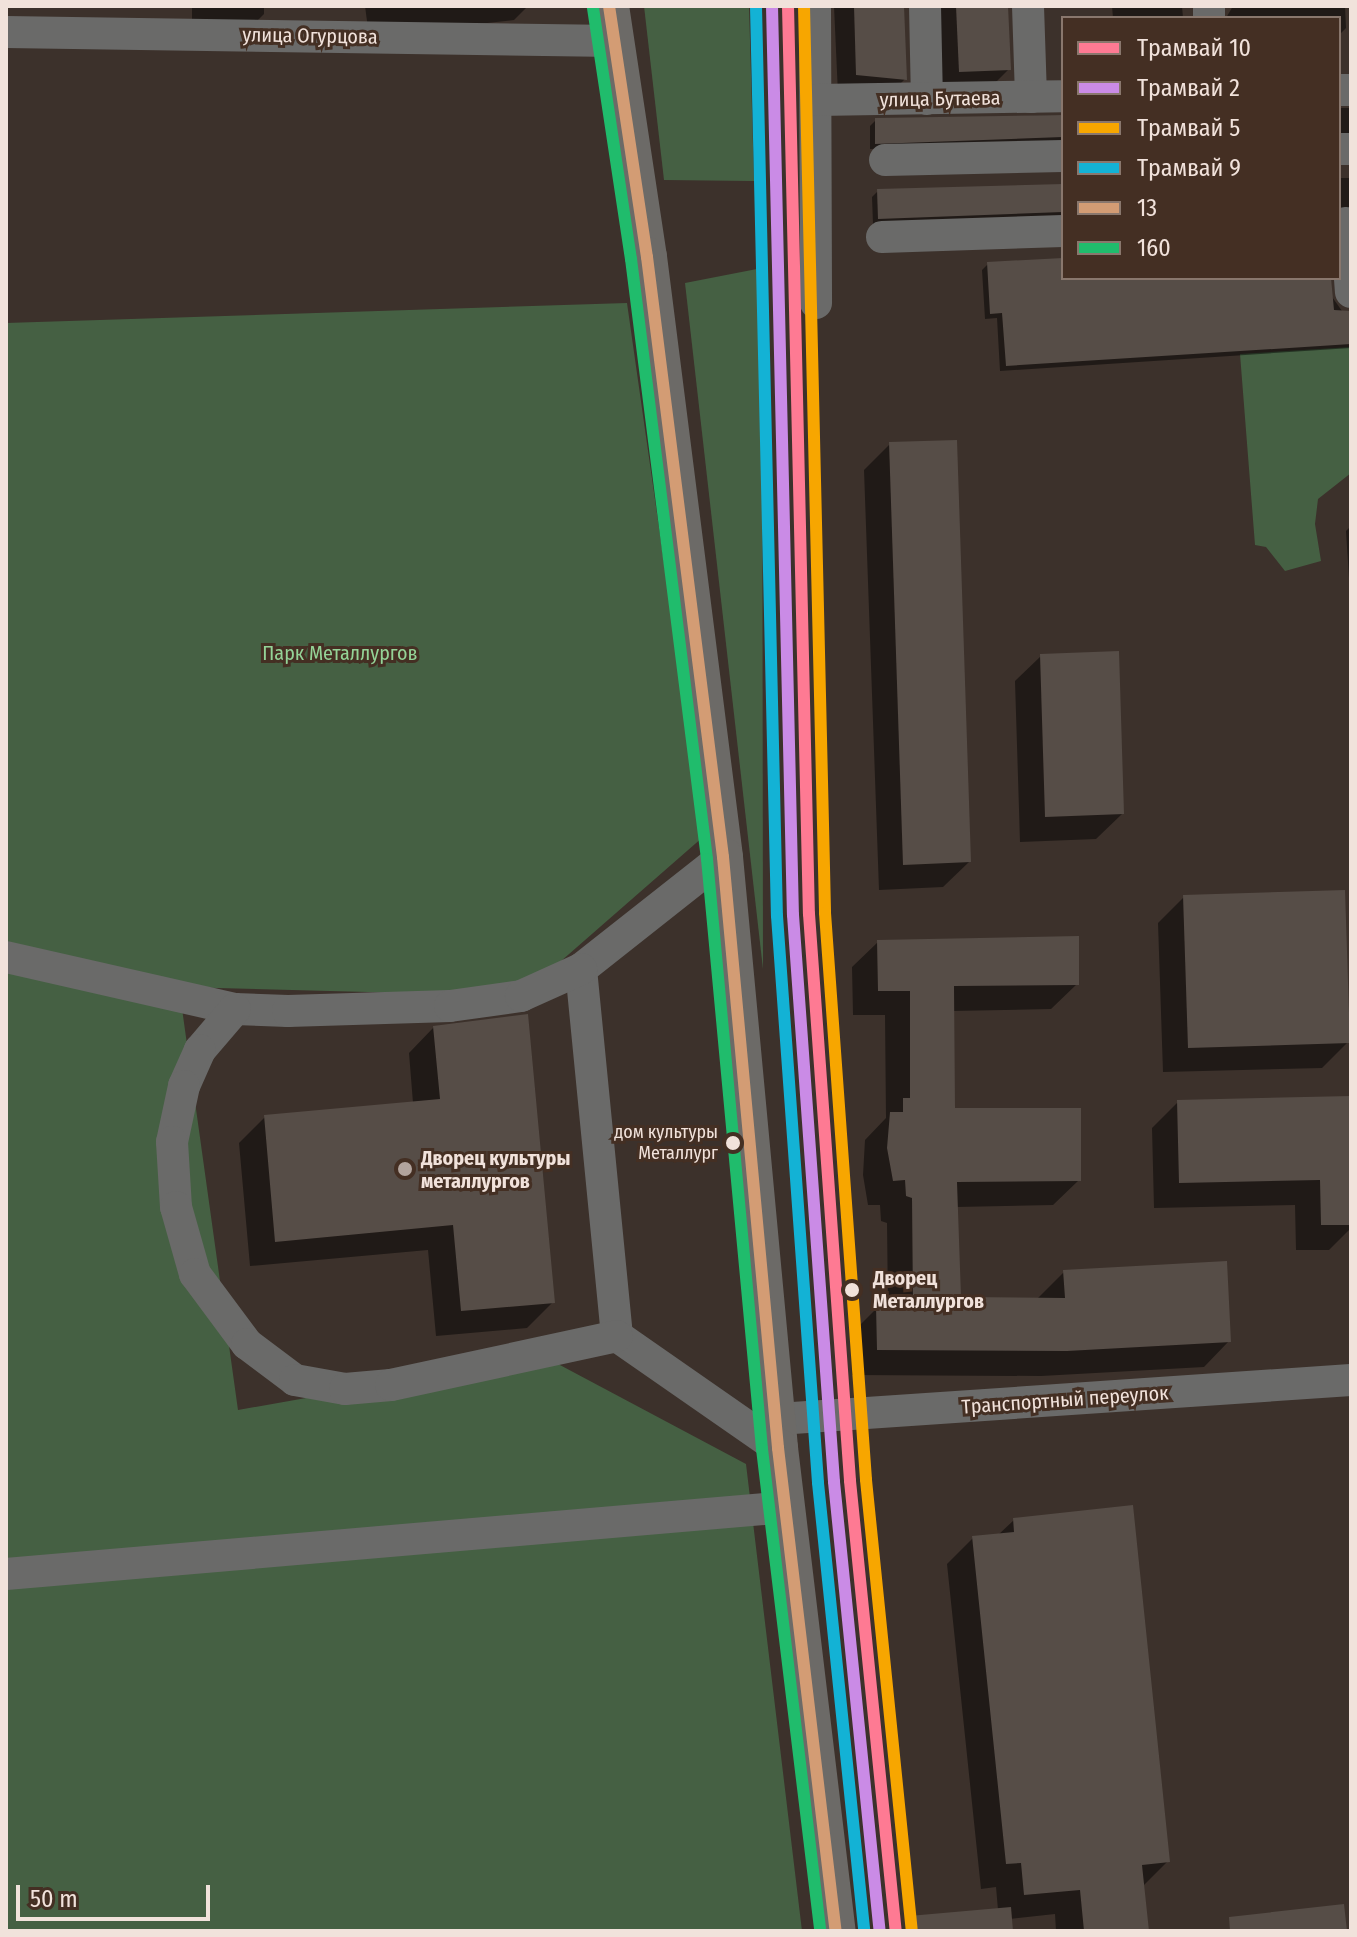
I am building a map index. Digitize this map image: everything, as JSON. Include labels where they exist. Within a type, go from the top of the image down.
[{"type":"main road","points":[[612,23],[723,857],[778,1434],[836,1931]]},
{"type":"street","points":[[815,6],[816,303]]},
{"type":"street","points":[[925,6],[927,99]]},
{"type":"street","points":[[1028,6],[1031,97]]},
{"type":"street","name":"улица Огурцова","points":[[6,32],[612,23]]},
{"type":"street","name":"улица Бутаева","points":[[817,100],[1061,96]]},
{"type":"street","points":[[885,160],[1061,156]]},
{"type":"street","points":[[1345,223],[1351,292]]},
{"type":"street","points":[[882,237],[1061,231]]},
{"type":"street","points":[[6,957],[235,1009],[450,1006],[521,996],[581,969],[723,857]]},
{"type":"street","points":[[581,969],[617,1336]]},
{"type":"street","points":[[235,1009],[200,1050],[184,1086],[172,1142],[176,1207],[195,1274],[247,1344],[295,1380],[345,1389],[391,1385],[617,1336],[778,1434]]},
{"type":"street","name":"Транспортный переулок","points":[[778,1434],[1351,1380]]},
{"type":"street","points":[[6,1574],[787,1507]]},
{"type":"green space","points":[[644,6],[749,6],[754,181],[664,180]]},
{"type":"green space","points":[[762,268],[763,969],[685,283]]},
{"type":"green space","name":"Парк Металлургов","points":[[627,303],[703,837],[521,996],[179,987],[238,1410],[543,1356],[746,1464],[802,1931],[6,1931],[6,323]]},
{"type":"green space","points":[[1351,347],[1351,473],[1318,499],[1315,524],[1321,561],[1285,571],[1266,547],[1255,545],[1240,354]]},
{"type":"building","points":[[854,6],[904,6],[907,80],[856,75]]},
{"type":"building","points":[[956,6],[1008,6],[1011,70],[959,72]]},
{"type":"building","points":[[1061,115],[1061,137],[875,144],[875,118]]},
{"type":"building","points":[[1061,184],[1061,212],[878,219],[877,189]]},
{"type":"building","points":[[1061,258],[1061,280],[1331,280],[1334,310],[1351,311],[1351,344],[1006,366],[1002,313],[990,314],[987,262]]},
{"type":"building","points":[[957,440],[971,862],[903,865],[889,442]]},
{"type":"building","points":[[1119,651],[1124,814],[1045,817],[1040,654]]},
{"type":"building","points":[[1345,890],[1350,1043],[1188,1048],[1183,895]]},
{"type":"building","points":[[1079,936],[1079,985],[954,986],[955,1108],[1081,1108],[1081,1181],[957,1182],[961,1297],[1065,1298],[1063,1270],[1227,1261],[1231,1342],[1067,1351],[877,1350],[876,1306],[913,1304],[912,1198],[906,1196],[905,1180],[893,1181],[887,1148],[890,1112],[903,1112],[903,1098],[910,1098],[910,991],[878,991],[877,940]]},
{"type":"building","name":"Дворец культуры металлургов","points":[[528,1014],[555,1303],[461,1311],[453,1225],[275,1242],[264,1115],[440,1099],[433,1026]]},
{"type":"building","points":[[1351,1096],[1351,1225],[1321,1225],[1320,1180],[1179,1183],[1177,1100]]},
{"type":"building","points":[[1133,1505],[1170,1862],[1142,1865],[1149,1931],[1084,1931],[1080,1890],[1024,1895],[1021,1863],[1006,1864],[972,1536],[1014,1532],[1013,1518]]},
{"type":"building","points":[[1344,1904],[1347,1931],[1230,1931],[1229,1917]]},
{"type":"building","points":[[1011,1907],[1013,1931],[910,1931],[909,1916]]},
{"type":"tram line","name":"2","points":[[772,6],[793,915],[834,1482],[880,1931]]},
{"type":"tram line","name":"10","points":[[788,6],[809,914],[850,1481],[896,1931]]},
{"type":"tram line","name":"5","points":[[804,6],[825,913],[866,1480],[912,1929]]},
{"type":"tram line","name":"9","points":[[756,7],[777,916],[818,1483],[864,1931]]},
{"type":"transit line","name":"13","points":[[609,6],[647,257],[723,857],[778,1448],[836,1931]]},
{"type":"transit line","name":"160","points":[[593,8],[631,259],[707,859],[762,1449],[820,1931]]},
{"type":"place","name":"дом культуры Металлург","points":[[733,1143]]},
{"type":"place","name":"Дворец культуры металлургов","points":[[405,1169]]},
{"type":"place","name":"Дворец Металлургов","points":[[852,1290]]}]
